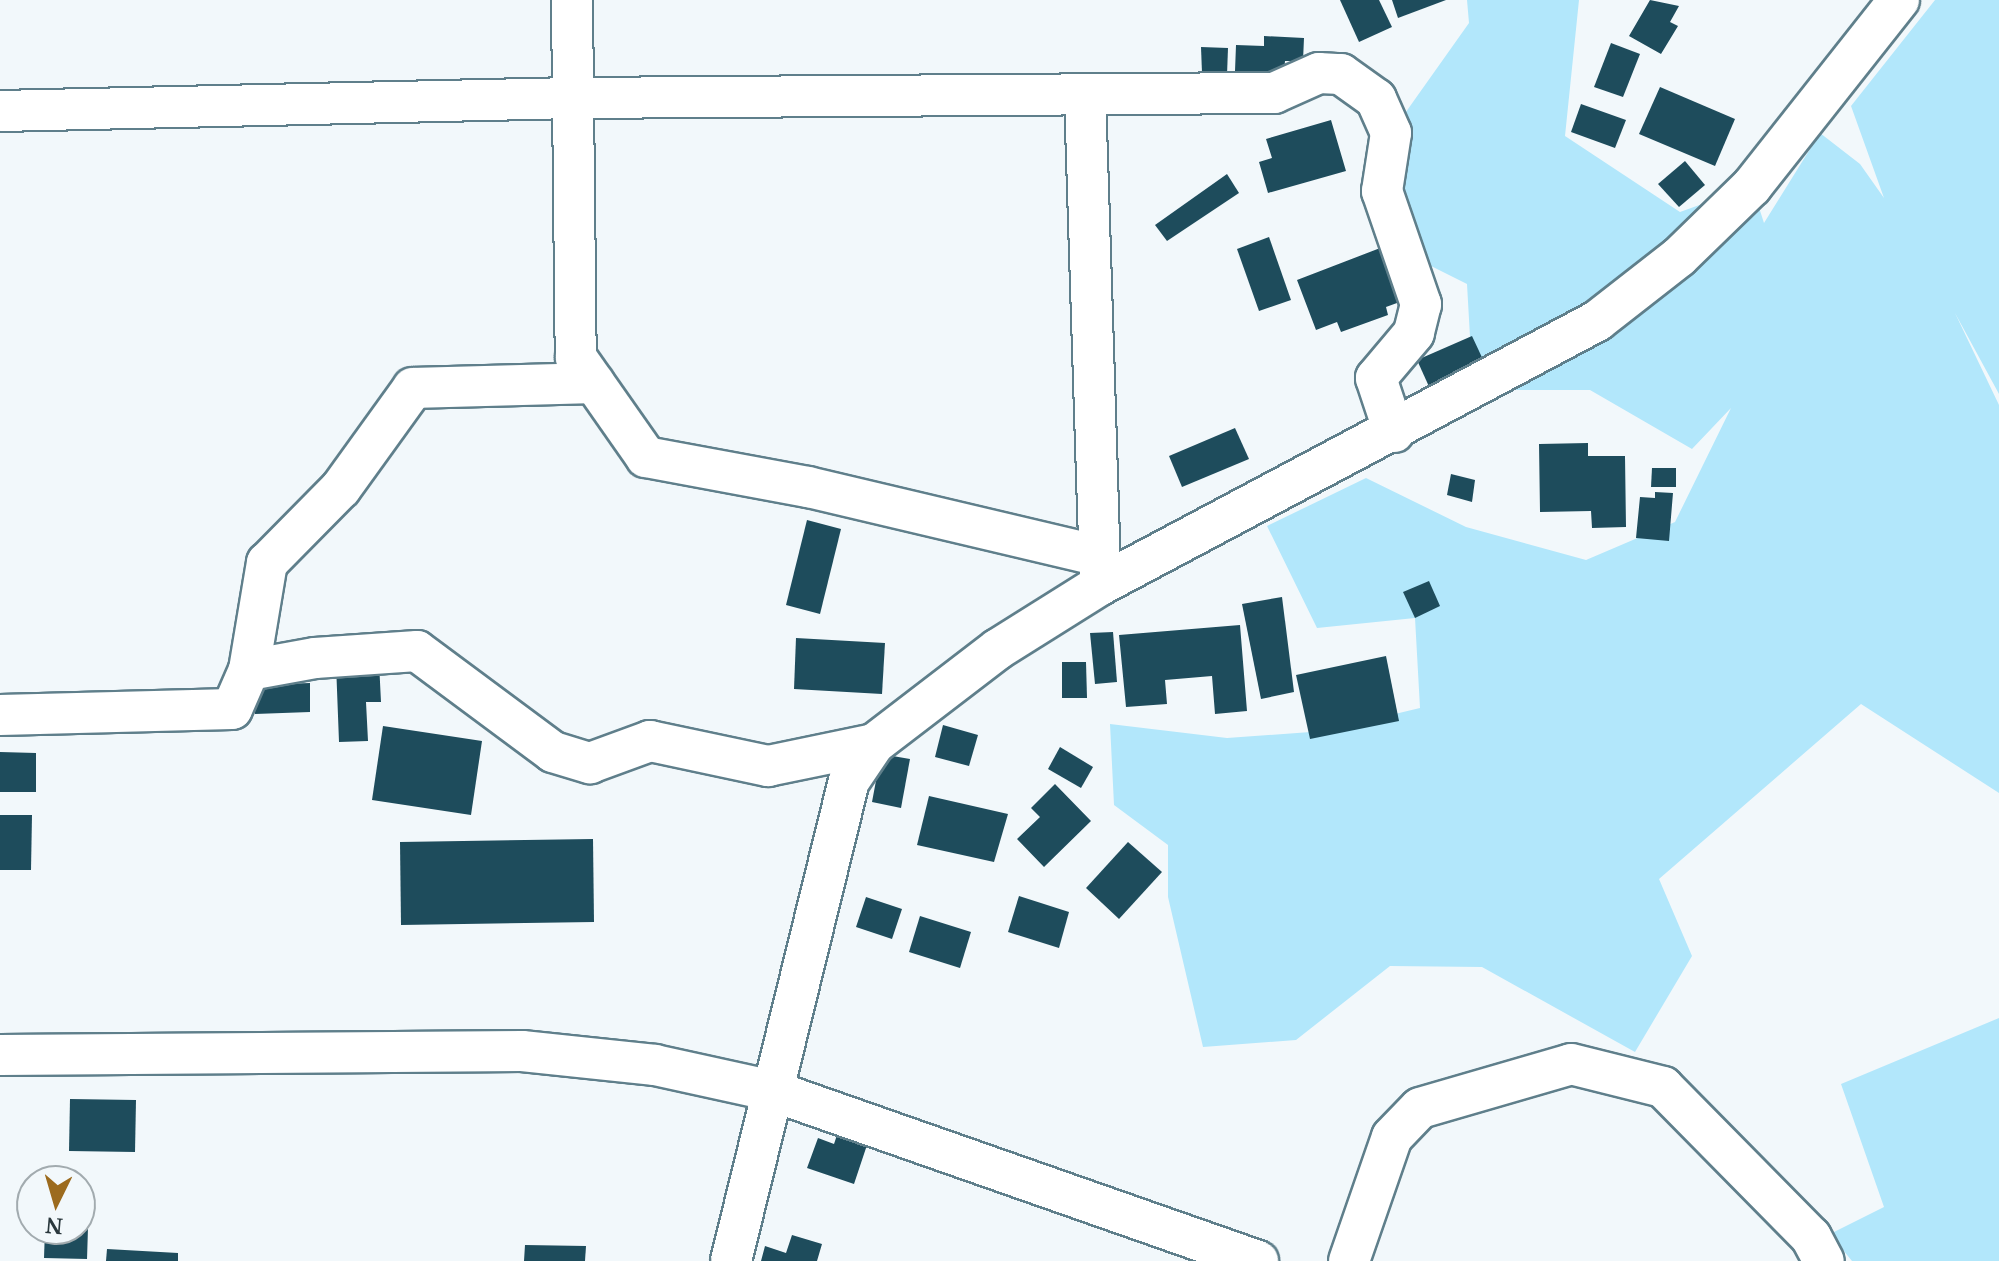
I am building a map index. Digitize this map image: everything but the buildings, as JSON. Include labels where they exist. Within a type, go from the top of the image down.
[{"type":"street","points":[[572,0],[576,357],[646,457],[808,487],[1100,570]]},
{"type":"street","points":[[731,1261],[849,781],[874,744],[1100,570],[1394,432],[1597,321],[1679,257],[1752,186],[1899,0]]},
{"type":"street","points":[[0,111],[572,98],[1274,93],[1319,73],[1341,74],[1376,99],[1391,133],[1382,191],[1421,304],[1414,333],[1376,378],[1394,432]]},
{"type":"street","points":[[1085,94],[1100,570]]},
{"type":"street","points":[[0,715],[232,709],[249,670],[267,563],[341,488],[413,388],[594,383]]},
{"type":"street","points":[[249,670],[315,658],[417,651],[553,752],[590,763],[650,741],[768,766],[874,744]]},
{"type":"street","points":[[0,1055],[522,1051],[655,1065],[773,1091],[1258,1261]]},
{"type":"street","points":[[1349,1261],[1392,1137],[1420,1108],[1571,1064],[1663,1087],[1811,1237],[1824,1261]]},
{"type":"shaded area","points":[[1467,0],[1579,0],[1565,136],[1680,212],[1752,186],[1764,223],[1820,133],[1860,164],[1884,198],[1851,106],[1935,0],[1999,0],[1999,394],[1955,313],[1999,405],[1999,793],[1861,704],[1659,879],[1692,956],[1635,1052],[1482,967],[1390,966],[1296,1040],[1203,1047],[1168,897],[1168,845],[1114,805],[1110,724],[1227,738],[1324,731],[1420,708],[1415,618],[1317,628],[1267,526],[1366,478],[1466,527],[1586,560],[1675,522],[1731,408],[1692,449],[1590,390],[1473,390],[1467,284],[1403,252],[1391,133],[1469,23]]},
{"type":"shaded area","points":[[1999,1018],[1999,1261],[1852,1261],[1830,1234],[1884,1207],[1841,1084]]}]
